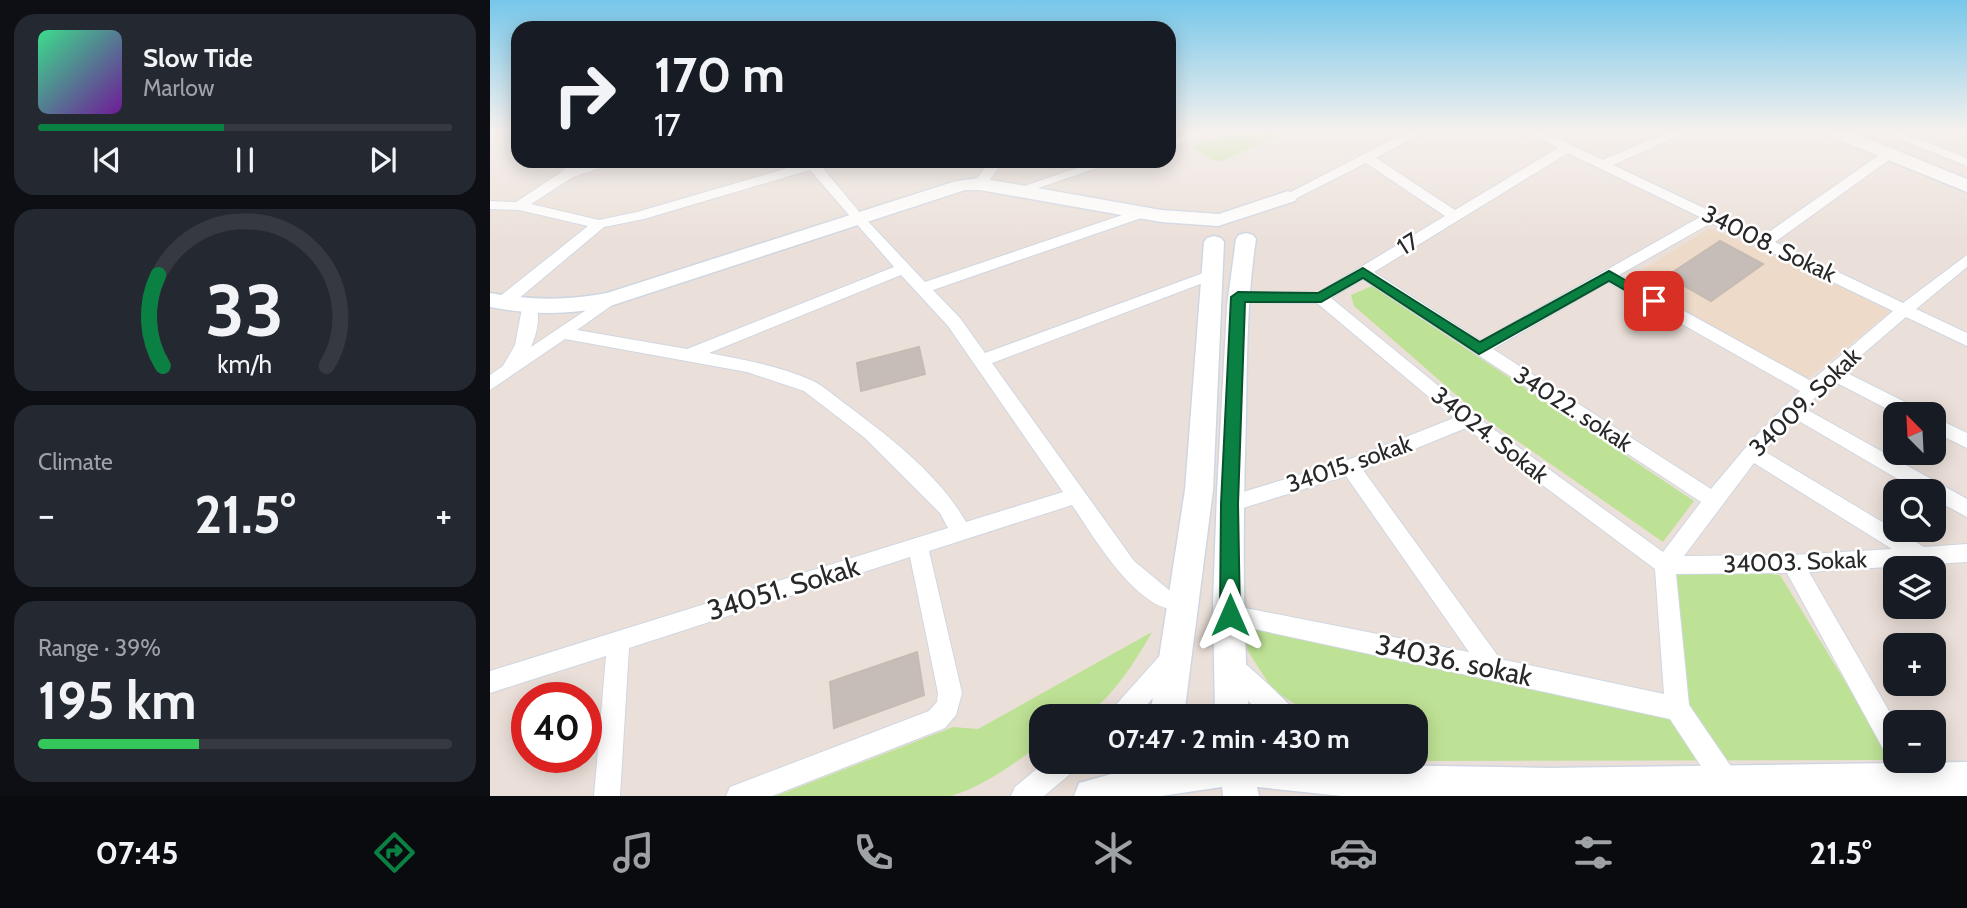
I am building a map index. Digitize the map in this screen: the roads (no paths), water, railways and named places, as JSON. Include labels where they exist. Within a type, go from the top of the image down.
[{"type":"street","points":[[568,174],[572,168]]},
{"type":"street","points":[[519,206],[568,174],[589,168]]},
{"type":"street","points":[[490,205],[519,206],[600,224],[639,216],[796,168]]},
{"type":"street","points":[[821,168],[857,218],[923,288],[983,360],[1127,567],[1164,599],[1185,601]]},
{"type":"street","points":[[980,184],[992,168]]},
{"type":"street","points":[[1016,191],[1088,168]]},
{"type":"street","points":[[1216,229],[1346,168]]},
{"type":"street","points":[[1381,168],[1454,216]]},
{"type":"street","name":"17","points":[[1321,298],[1534,168]]},
{"type":"street","name":"34008. Sokak","points":[[1612,168],[1967,340]]},
{"type":"street","points":[[1765,242],[1869,168]]},
{"type":"street","points":[[1923,168],[1967,186]]},
{"type":"street","points":[[497,300],[529,307],[577,306],[610,299],[942,190],[980,184],[1216,229],[1235,244],[1248,237],[1288,197]]},
{"type":"street","points":[[923,288],[1152,215]]},
{"type":"street","points":[[1479,349],[1711,217]]},
{"type":"street","points":[[497,300],[600,224]]},
{"type":"street","points":[[1169,704],[1199,490],[1216,229]]},
{"type":"street","points":[[1231,704],[1228,662],[1230,504],[1238,297],[1248,237]]},
{"type":"street","name":"34009. Sokak","points":[[1665,565],[1713,500],[1792,409],[1905,310],[1967,260]]},
{"type":"street","points":[[687,356],[904,268]]},
{"type":"street","name":"34022. sokak","points":[[1363,272],[1713,500]]},
{"type":"street","points":[[983,360],[1211,275]]},
{"type":"street","points":[[1609,276],[1813,390]]},
{"type":"street","points":[[1238,297],[1321,298]]},
{"type":"street","name":"34024. Sokak","points":[[1321,298],[1468,420],[1665,565]]},
{"type":"street","points":[[496,380],[610,299]]},
{"type":"street","points":[[496,380],[523,349],[531,323],[529,307]]},
{"type":"street","points":[[563,333],[747,366],[784,376],[810,387],[871,433],[913,472],[947,507],[962,534]]},
{"type":"street","points":[[1832,373],[1889,402]]},
{"type":"street","points":[[1792,409],[1967,509]]},
{"type":"street","name":"34015. sokak","points":[[1230,504],[1350,467],[1468,420]]},
{"type":"street","points":[[1946,430],[1967,441]]},
{"type":"street","points":[[1752,453],[1921,556]]},
{"type":"street","points":[[1350,467],[1493,668]]},
{"type":"street","name":"34051. Sokak","points":[[490,682],[1076,496]]},
{"type":"street","points":[[739,796],[937,720],[948,707],[950,693],[918,546]]},
{"type":"street","name":"34003. Sokak","points":[[1921,556],[1967,554]]},
{"type":"street","name":"34003. Sokak","points":[[1665,565],[1793,564],[1883,558]]},
{"type":"street","points":[[1793,564],[1883,724]]},
{"type":"street","points":[[1665,565],[1677,709],[1727,783]]},
{"type":"street","name":"34036. sokak","points":[[1230,615],[1493,668],[1677,709]]},
{"type":"street","points":[[607,796],[618,640]]},
{"type":"street","points":[[1132,704],[1177,654]]},
{"type":"street","points":[[1228,662],[1270,704]]},
{"type":"street","points":[[1093,796],[1159,779],[1237,775],[1384,783],[1548,786],[1727,783],[1883,773]]},
{"type":"street","points":[[1923,773],[1967,780]]},
{"type":"street","points":[[1024,796],[1050,774]]},
{"type":"street","points":[[1371,774],[1384,783]]}]
